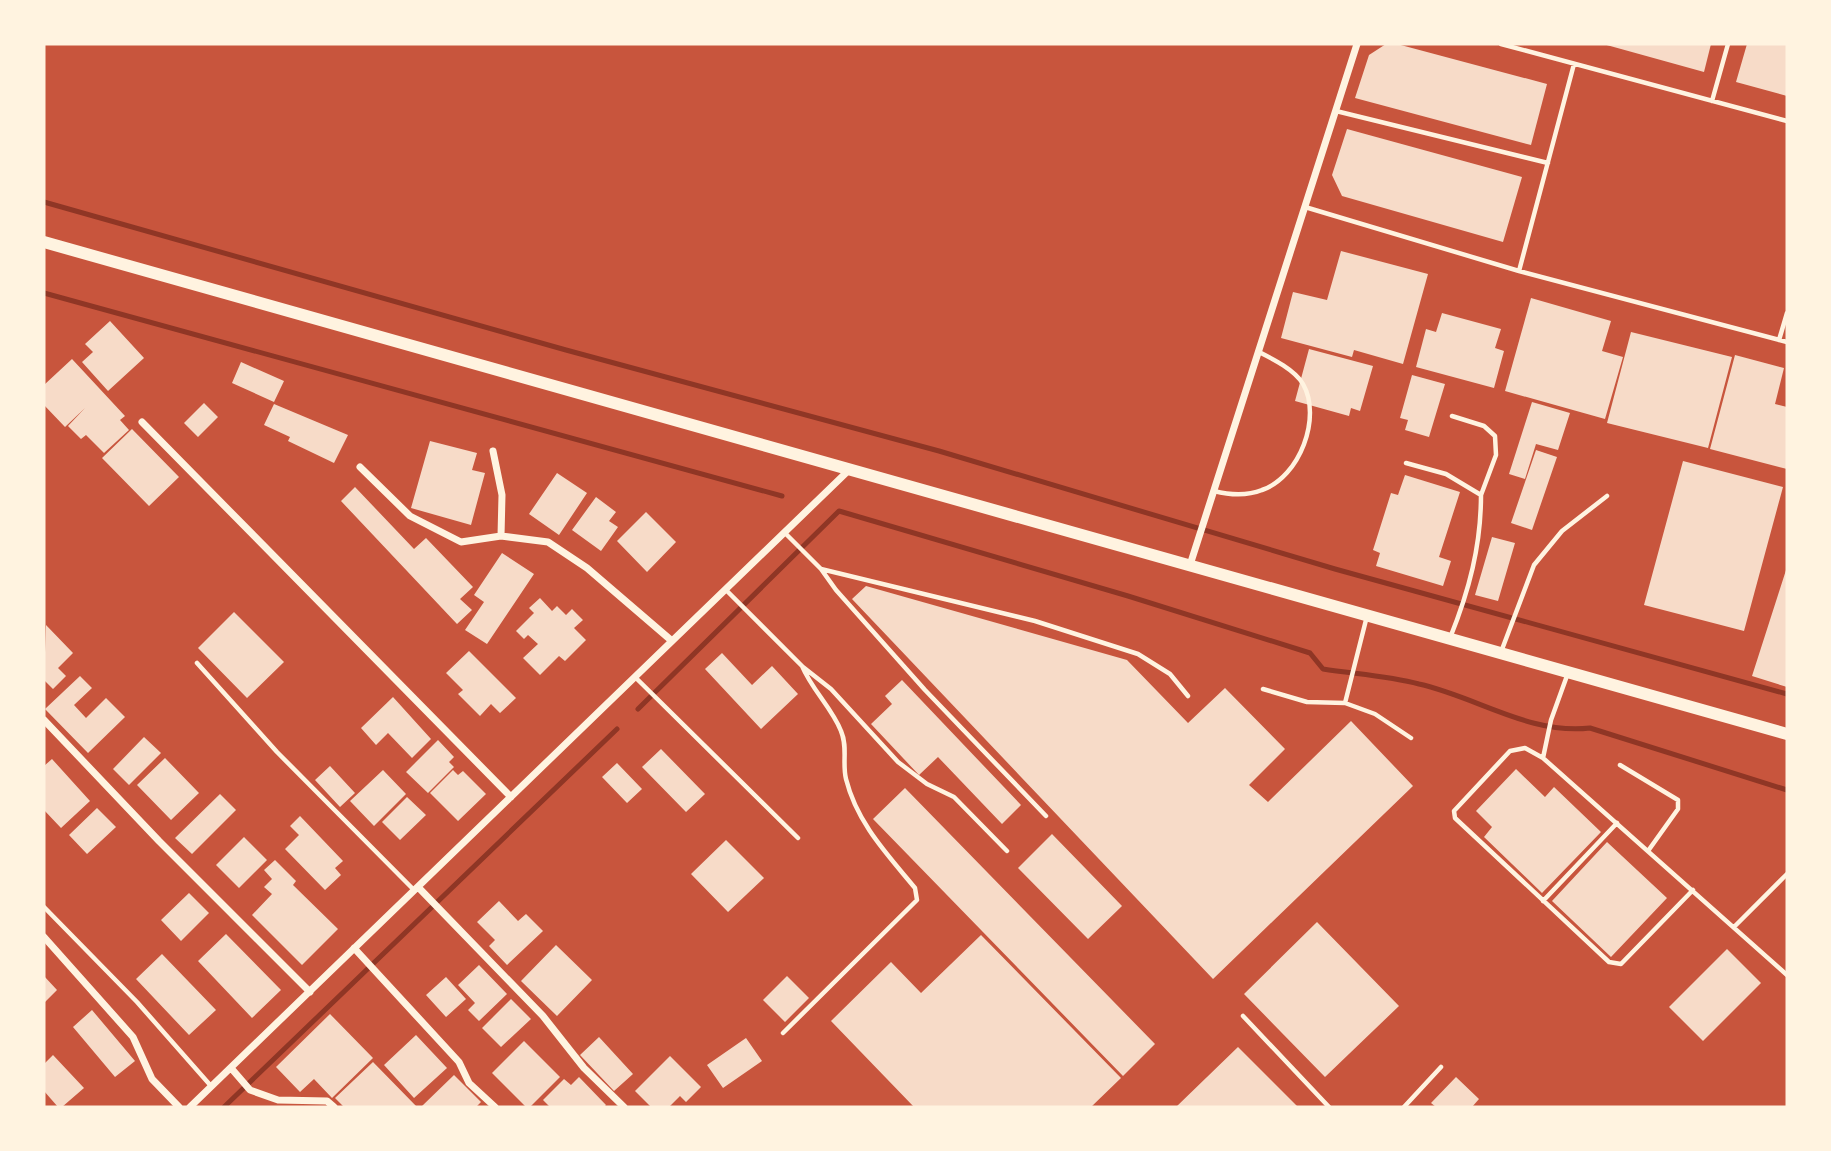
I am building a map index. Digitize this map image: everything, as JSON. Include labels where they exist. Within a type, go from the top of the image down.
[{"type":"main road","points":[[44,242],[1787,734]]},
{"type":"street","points":[[1190,565],[1357,44]]},
{"type":"street","points":[[142,422],[511,797]]},
{"type":"street","points":[[493,451],[502,495],[501,536]]},
{"type":"street","points":[[360,467],[410,516],[461,542],[501,536],[548,542],[587,568],[671,641]]},
{"type":"street","points":[[192,1107],[849,470]]},
{"type":"street","points":[[44,720],[159,841],[310,992]]},
{"type":"street","points":[[416,888],[440,908],[543,1016],[584,1068],[624,1107]]},
{"type":"street","points":[[44,937],[133,1037],[152,1079],[179,1107]]},
{"type":"street","points":[[354,948],[459,1062],[469,1083],[495,1107]]},
{"type":"street","points":[[231,1068],[250,1090],[278,1100],[327,1101],[334,1107]]},
{"type":"lane","points":[[1501,44],[1787,121]]},
{"type":"lane","points":[[1712,101],[1728,44]]},
{"type":"lane","points":[[1519,271],[1574,64]]},
{"type":"lane","points":[[1336,111],[1548,163]]},
{"type":"lane","points":[[1306,207],[1519,271],[1787,342]]},
{"type":"lane","points":[[1780,340],[1787,313]]},
{"type":"lane","points":[[1213,491],[1232,495],[1264,490],[1290,469],[1306,438],[1311,402],[1301,381],[1259,352]]},
{"type":"lane","points":[[1450,639],[1463,607],[1481,536],[1481,495],[1496,455],[1495,436],[1484,426],[1452,416]]},
{"type":"lane","points":[[1406,463],[1446,474],[1481,495]]},
{"type":"lane","points":[[1500,653],[1534,565],[1562,531],[1607,496]]},
{"type":"lane","points":[[785,532],[821,569],[836,590],[925,690],[1046,816]]},
{"type":"lane","points":[[821,569],[1035,621],[1138,654],[1170,674],[1188,696]]},
{"type":"lane","points":[[726,589],[802,666],[831,689],[898,762],[927,784],[954,797],[1007,851]]},
{"type":"lane","points":[[1345,703],[1367,615]]},
{"type":"lane","points":[[197,663],[276,752],[416,888]]},
{"type":"lane","points":[[783,1033],[917,900],[915,888],[861,822],[847,783],[842,732],[802,666]]},
{"type":"lane","points":[[1544,758],[1551,720],[1569,672]]},
{"type":"lane","points":[[635,677],[798,838]]},
{"type":"lane","points":[[1263,688],[1307,702],[1345,703],[1376,714],[1410,738]]},
{"type":"lane","points":[[1693,890],[1621,964],[1609,962],[1455,818],[1454,811],[1510,751],[1525,748],[1544,758],[1693,890],[1787,975]]},
{"type":"lane","points":[[1620,765],[1678,800],[1678,809],[1648,851]]},
{"type":"lane","points":[[1543,901],[1617,823]]},
{"type":"lane","points":[[1734,928],[1787,874]]},
{"type":"lane","points":[[44,907],[137,1002],[212,1086]]},
{"type":"lane","points":[[1243,1016],[1329,1107]]},
{"type":"lane","points":[[1404,1107],[1441,1067]]},
{"type":"building","points":[[1386,44],[1397,44],[1547,84],[1531,145],[1355,98],[1369,55]]},
{"type":"building","points":[[1603,44],[1711,44],[1704,72]]},
{"type":"building","points":[[1747,44],[1787,44],[1787,96],[1736,82]]},
{"type":"building","points":[[1347,129],[1522,177],[1503,242],[1342,196],[1332,175]]},
{"type":"building","points":[[1341,251],[1428,274],[1403,364],[1354,350],[1352,357],[1281,338],[1293,292],[1327,300]]},
{"type":"building","points":[[1531,298],[1611,321],[1602,351],[1623,357],[1605,419],[1505,391]]},
{"type":"building","points":[[1442,313],[1501,329],[1495,348],[1504,351],[1494,388],[1416,367],[1426,329],[1436,332]]},
{"type":"building","points":[[110,321],[144,358],[108,391],[82,362],[93,352],[85,344]]},
{"type":"building","points":[[1631,332],[1732,357],[1708,448],[1607,423]]},
{"type":"building","points":[[1309,349],[1373,366],[1360,411],[1351,408],[1349,416],[1295,401]]},
{"type":"building","points":[[1735,355],[1784,368],[1775,404],[1787,407],[1787,469],[1710,449]]},
{"type":"building","points":[[72,359],[125,416],[120,420],[129,430],[104,453],[86,435],[81,439],[68,426],[85,408],[65,427],[44,405],[44,385]]},
{"type":"building","points":[[241,362],[284,381],[274,402],[232,383]]},
{"type":"building","points":[[1412,375],[1445,384],[1429,437],[1405,430],[1408,420],[1400,418]]},
{"type":"building","points":[[1532,402],[1570,413],[1558,450],[1536,444],[1525,479],[1509,474]]},
{"type":"building","points":[[204,403],[218,417],[198,437],[184,423]]},
{"type":"building","points":[[274,404],[348,435],[334,463],[288,441],[290,437],[264,425]]},
{"type":"building","points":[[132,429],[179,477],[149,506],[102,458]]},
{"type":"building","points":[[430,441],[477,453],[472,470],[485,473],[471,525],[411,508]]},
{"type":"building","points":[[1536,450],[1557,457],[1532,530],[1511,523]]},
{"type":"building","points":[[1683,461],[1783,487],[1744,631],[1644,605]]},
{"type":"building","points":[[557,473],[587,493],[559,535],[529,514]]},
{"type":"building","points":[[1405,475],[1460,492],[1439,557],[1451,561],[1443,586],[1376,566],[1380,553],[1373,550],[1391,493],[1398,495]]},
{"type":"building","points":[[355,487],[414,549],[426,538],[473,587],[460,599],[472,610],[457,624],[341,501]]},
{"type":"building","points":[[596,497],[616,512],[609,521],[618,527],[601,551],[572,530]]},
{"type":"building","points":[[646,512],[676,542],[647,572],[617,541]]},
{"type":"building","points":[[1492,537],[1515,543],[1498,601],[1475,595]]},
{"type":"building","points":[[502,553],[534,574],[487,644],[465,630],[484,602],[474,595]]},
{"type":"building","points":[[1787,567],[1787,687],[1752,676]]},
{"type":"building","points":[[866,586],[1127,660],[1188,723],[1225,688],[1285,749],[1249,785],[1268,802],[1351,721],[1413,786],[1213,979],[852,599]]},
{"type":"building","points":[[540,598],[552,611],[557,606],[566,615],[572,609],[583,620],[574,628],[586,640],[565,661],[559,656],[540,675],[523,658],[538,644],[528,635],[524,639],[516,631],[534,613],[529,608]]},
{"type":"building","points":[[234,612],[284,662],[247,698],[198,648]]},
{"type":"building","points":[[46,625],[73,653],[58,668],[66,676],[53,689],[44,680]]},
{"type":"building","points":[[469,651],[516,698],[500,713],[491,704],[480,716],[458,694],[463,690],[446,673]]},
{"type":"building","points":[[722,653],[752,685],[772,666],[798,694],[761,729],[705,669]]},
{"type":"building","points":[[80,676],[92,688],[74,705],[86,718],[106,698],[125,717],[88,753],[45,709]]},
{"type":"building","points":[[902,680],[1021,805],[1002,824],[938,757],[919,775],[871,724],[892,704],[885,696]]},
{"type":"building","points":[[393,697],[431,739],[412,758],[388,733],[376,745],[361,728]]},
{"type":"building","points":[[144,737],[161,753],[129,785],[113,769]]},
{"type":"building","points":[[438,740],[454,757],[449,762],[454,767],[428,793],[406,772]]},
{"type":"building","points":[[661,749],[705,794],[686,812],[642,767]]},
{"type":"building","points":[[165,758],[199,793],[171,820],[137,785]]},
{"type":"building","points":[[52,759],[90,801],[61,828],[44,810],[44,766]]},
{"type":"building","points":[[617,763],[642,789],[627,803],[602,777]]},
{"type":"building","points":[[330,766],[355,793],[340,807],[315,780]]},
{"type":"building","points":[[1516,769],[1545,797],[1554,787],[1601,832],[1542,893],[1484,837],[1492,827],[1476,811]]},
{"type":"building","points":[[383,770],[406,794],[374,826],[350,801]]},
{"type":"building","points":[[453,770],[458,775],[463,771],[486,794],[458,821],[430,793]]},
{"type":"building","points":[[905,788],[1155,1044],[1123,1076],[873,819]]},
{"type":"building","points":[[220,794],[236,810],[192,854],[175,838]]},
{"type":"building","points":[[407,797],[426,815],[400,840],[382,822]]},
{"type":"building","points":[[97,808],[116,827],[87,854],[69,835]]},
{"type":"building","points":[[300,816],[343,861],[335,868],[341,875],[325,890],[285,849],[299,835],[290,826]]},
{"type":"building","points":[[1052,834],[1122,906],[1088,939],[1018,868]]},
{"type":"building","points":[[244,837],[267,860],[239,888],[216,865]]},
{"type":"building","points":[[726,840],[764,878],[728,912],[691,874]]},
{"type":"building","points":[[1607,842],[1667,898],[1611,957],[1552,901]]},
{"type":"building","points":[[275,860],[296,881],[293,885],[338,929],[302,965],[252,915],[272,894],[264,887],[272,879],[264,870]]},
{"type":"building","points":[[189,893],[209,913],[181,941],[161,920]]},
{"type":"building","points":[[499,901],[518,921],[526,914],[543,931],[507,965],[489,946],[495,940],[477,922]]},
{"type":"building","points":[[1317,922],[1399,1006],[1325,1077],[1244,994]]},
{"type":"building","points":[[226,934],[281,990],[252,1018],[198,961]]},
{"type":"building","points":[[981,935],[1121,1078],[1091,1107],[914,1107],[831,1021],[891,962],[921,993]]},
{"type":"building","points":[[556,945],[592,980],[557,1016],[521,981]]},
{"type":"building","points":[[1727,949],[1761,983],[1703,1041],[1669,1007]]},
{"type":"building","points":[[162,954],[216,1010],[189,1035],[136,979]]},
{"type":"building","points":[[479,965],[507,994],[479,1021],[468,1010],[475,1003],[458,985]]},
{"type":"building","points":[[44,976],[57,990],[44,1003]]},
{"type":"building","points":[[787,976],[809,998],[785,1022],[763,1000]]},
{"type":"building","points":[[446,977],[466,999],[446,1017],[426,995]]},
{"type":"building","points":[[511,999],[531,1019],[501,1047],[482,1028]]},
{"type":"building","points":[[92,1010],[135,1061],[115,1077],[73,1027]]},
{"type":"building","points":[[330,1014],[373,1058],[332,1098],[314,1079],[300,1092],[276,1067]]},
{"type":"building","points":[[416,1035],[447,1068],[414,1098],[384,1065]]},
{"type":"building","points":[[599,1037],[633,1074],[614,1091],[580,1055]]},
{"type":"building","points":[[746,1038],[762,1061],[723,1088],[707,1065]]},
{"type":"building","points":[[524,1041],[560,1077],[530,1107],[526,1107],[492,1073]]},
{"type":"building","points":[[1238,1047],[1298,1107],[1176,1107]]},
{"type":"building","points":[[53,1055],[84,1088],[62,1107],[58,1107],[44,1091],[44,1064]]},
{"type":"building","points":[[670,1056],[701,1087],[686,1102],[680,1096],[669,1107],[651,1107],[635,1091]]},
{"type":"building","points":[[373,1062],[417,1107],[344,1107],[335,1098]]},
{"type":"building","points":[[454,1075],[481,1102],[476,1107],[421,1107]]},
{"type":"building","points":[[579,1077],[606,1105],[604,1107],[550,1107],[543,1100],[564,1079],[571,1085]]},
{"type":"building","points":[[1456,1077],[1479,1099],[1472,1107],[1436,1107],[1431,1103]]},
{"type":"waterway","points":[[44,202],[566,350],[939,451],[1335,569],[1787,694]]},
{"type":"waterway","points":[[44,293],[782,496]]},
{"type":"waterway","points":[[638,709],[839,511],[1310,653],[1323,669],[1419,684],[1546,726],[1590,728],[1787,790]]},
{"type":"waterway","points":[[224,1107],[617,729]]}]
